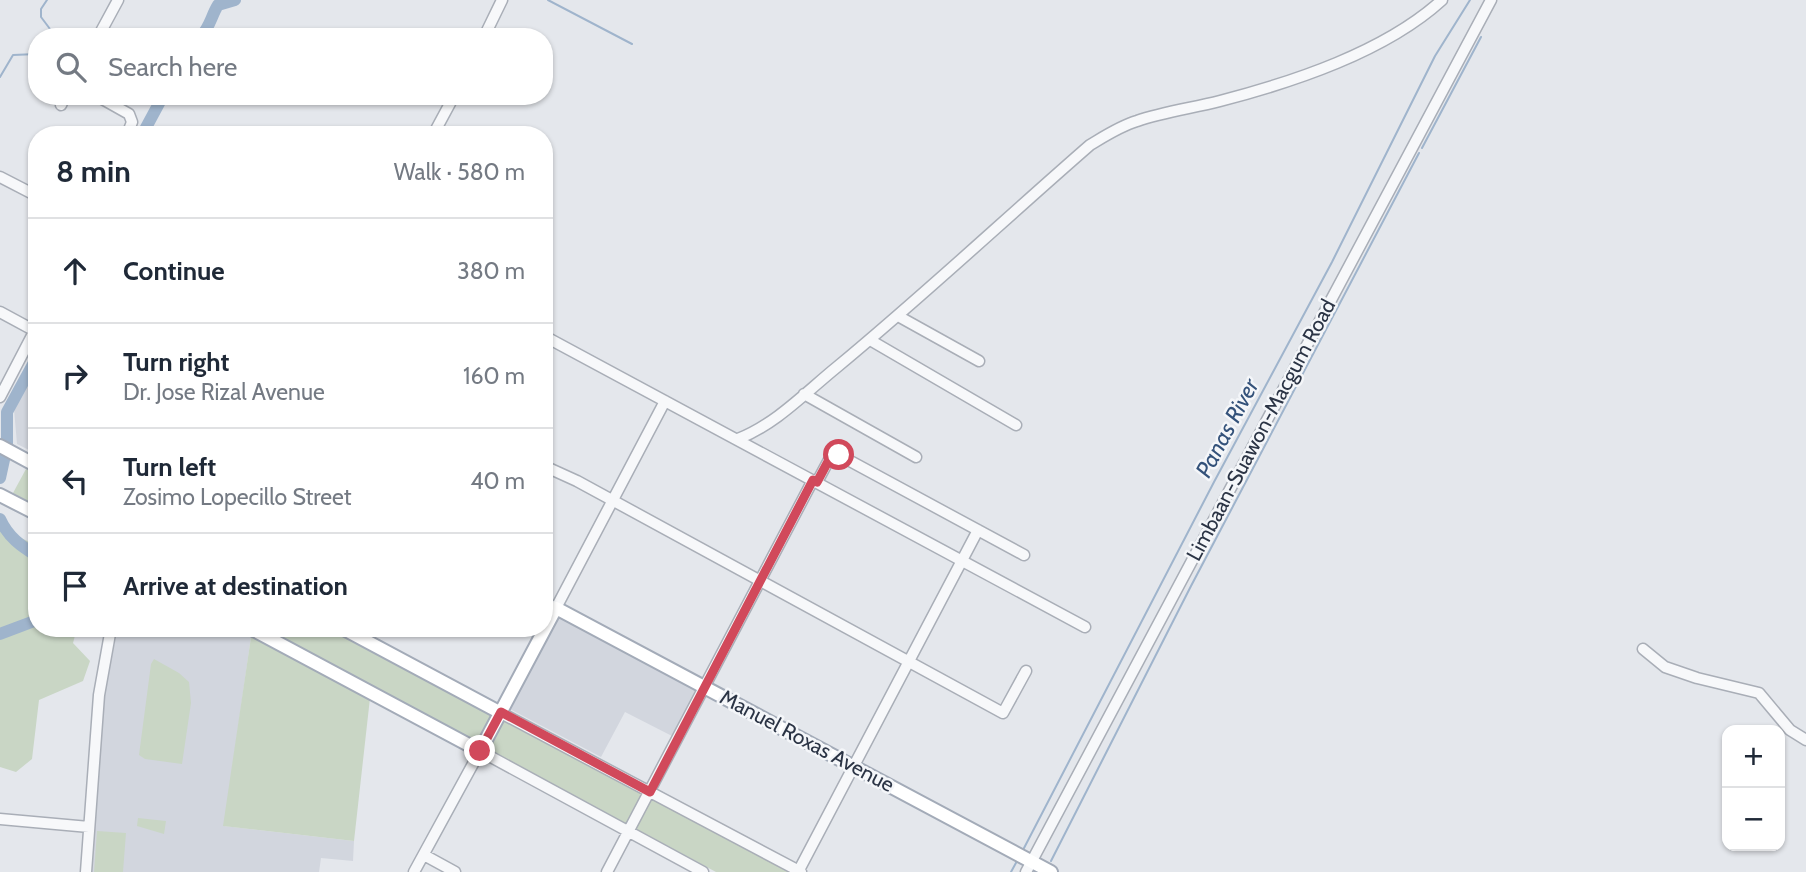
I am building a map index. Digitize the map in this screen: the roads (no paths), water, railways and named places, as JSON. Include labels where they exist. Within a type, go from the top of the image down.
[{"type":"main road","points":[[0,446],[28,461]]},
{"type":"main road","points":[[2,496],[28,509]]},
{"type":"main road","name":"Manuel Roxas Avenue","points":[[553,607],[854,765],[1010,850],[1028,864],[1051,872]]},
{"type":"main road","points":[[267,637],[480,751],[535,637]]},
{"type":"main road","points":[[359,637],[501,712]]},
{"type":"street","points":[[103,28],[118,0]]},
{"type":"street","points":[[488,28],[502,0]]},
{"type":"street","points":[[738,439],[770,424],[898,316],[1090,145],[1118,128],[1138,120],[1273,86],[1336,63],[1395,33],[1441,0]]},
{"type":"street","name":"Limbaan-Suawon-Macgum Road","points":[[1028,864],[1492,0]]},
{"type":"street","points":[[113,105],[129,114],[130,126]]},
{"type":"street","points":[[438,126],[449,105]]},
{"type":"street","points":[[0,177],[28,191]]},
{"type":"street","points":[[0,312],[28,325]]},
{"type":"street","points":[[898,316],[979,361]]},
{"type":"street","points":[[870,340],[1016,425]]},
{"type":"street","points":[[553,341],[1085,627]]},
{"type":"street","points":[[0,397],[28,344]]},
{"type":"street","points":[[804,394],[916,457]]},
{"type":"street","points":[[553,600],[613,500],[665,401]]},
{"type":"street","points":[[607,872],[760,581],[831,456],[839,455],[1024,555]]},
{"type":"street","points":[[553,470],[613,500],[1003,713],[1026,671]]},
{"type":"street","points":[[501,712],[799,872],[978,530]]},
{"type":"street","points":[[86,872],[99,695],[109,637]]},
{"type":"street","points":[[1643,649],[1665,667],[1759,694],[1790,730],[1806,740]]},
{"type":"street","points":[[414,872],[480,751],[703,872]]},
{"type":"street","points":[[0,819],[89,827]]},
{"type":"street","points":[[424,855],[455,872]]},
{"type":"waterway","points":[[47,0],[41,9],[41,17],[49,28]]},
{"type":"waterway","points":[[207,28],[218,5],[235,0]]},
{"type":"waterway","points":[[548,0],[632,44]]},
{"type":"waterway","name":"Panas River","points":[[1023,850],[1214,482],[1332,262],[1435,56],[1470,0]]},
{"type":"waterway","points":[[1422,148],[1481,37]]},
{"type":"waterway","points":[[0,77],[13,55],[28,54]]},
{"type":"waterway","points":[[147,126],[158,105]]},
{"type":"waterway","points":[[1051,861],[1191,586],[1419,153]]},
{"type":"waterway","points":[[0,478],[7,446],[7,412],[28,374]]},
{"type":"waterway","points":[[0,519],[7,531],[28,550]]},
{"type":"waterway","points":[[0,634],[28,623]]},
{"type":"waterway","name":"Panas River","points":[[1011,872],[1017,861]]}]
